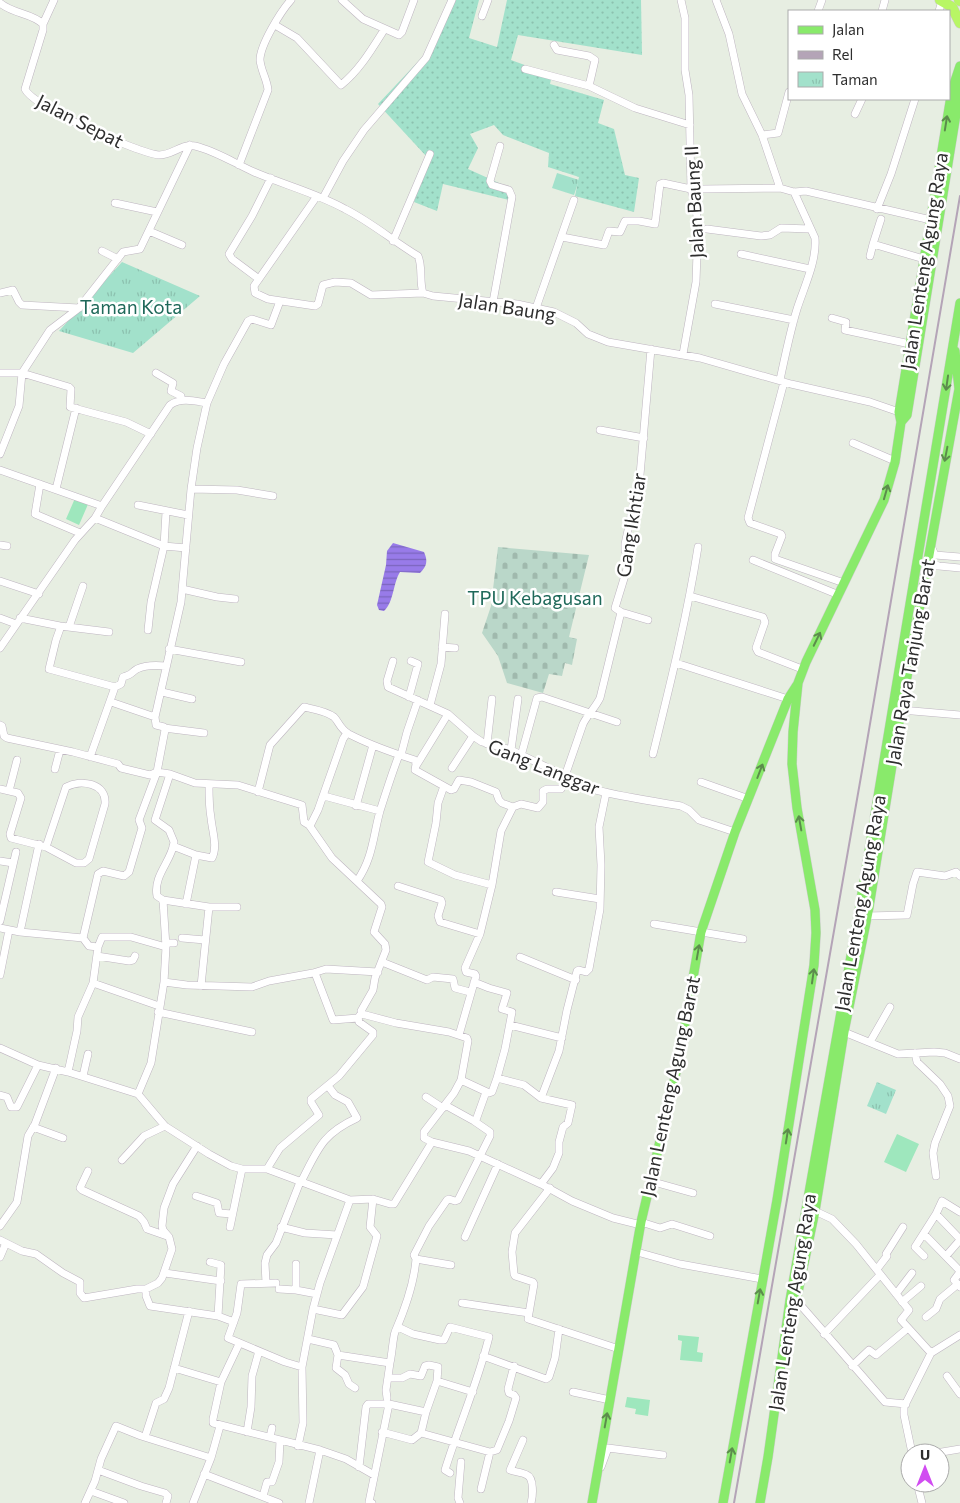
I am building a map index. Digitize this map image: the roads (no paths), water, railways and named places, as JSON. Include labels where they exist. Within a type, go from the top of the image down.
[{"type":"highway","points":[[940,4],[952,7],[960,24]]},
{"type":"main road","name":"Jalan Lenteng Agung Raya","points":[[723,1503],[777,1200],[815,952],[814,910],[797,808],[792,764],[798,683],[802,670],[884,500],[895,461],[901,422],[899,412],[910,344],[953,87],[959,69]]},
{"type":"main road","name":"Jalan Lenteng Agung Raya","points":[[901,422],[908,415],[958,102],[959,69]]},
{"type":"main road","name":"Jalan Lenteng Agung Raya","points":[[760,1503],[784,1352],[790,1300],[865,909],[920,544],[960,303]]},
{"type":"main road","name":"Jalan Raya Tanjung Barat","points":[[784,1352],[797,1301],[815,1211],[865,909],[959,387],[954,334]]},
{"type":"main road","points":[[920,544],[930,546]]},
{"type":"main road","name":"Jalan Lenteng Agung Barat","points":[[592,1503],[641,1224],[678,1064],[701,932],[735,832],[788,698],[798,683]]},
{"type":"street","points":[[0,3],[10,10],[38,20],[43,24],[54,0]]},
{"type":"street","points":[[239,165],[268,90],[268,82],[261,68],[260,55],[281,11],[291,0]]},
{"type":"street","points":[[342,0],[363,19],[384,30],[399,35],[414,0]]},
{"type":"street","points":[[204,733],[164,728],[156,725],[155,717],[178,616],[191,489],[200,434],[208,403],[224,364],[248,321],[252,319],[271,325],[280,301],[261,297],[255,293],[253,288],[320,197],[364,130],[426,58],[452,0]]},
{"type":"street","points":[[482,16],[488,0]]},
{"type":"street","name":"Jalan Baung II","points":[[681,0],[685,18],[685,70],[690,96],[690,189],[698,224],[696,282],[686,355]]},
{"type":"street","points":[[716,0],[729,34],[742,94],[762,135],[780,188]]},
{"type":"street","name":"Jalan Sepat","points":[[43,24],[43,30],[25,89],[36,101],[101,134],[143,151],[162,155],[190,145]]},
{"type":"street","points":[[275,25],[297,38],[341,84],[351,76],[371,51],[384,30]]},
{"type":"street","points":[[554,46],[557,50],[593,58],[595,63],[590,86]]},
{"type":"street","points":[[526,69],[590,86],[635,108],[690,125]]},
{"type":"street","points":[[762,135],[778,133],[788,96]]},
{"type":"street","points":[[855,114],[862,100]]},
{"type":"street","points":[[877,208],[891,174],[915,100]]},
{"type":"street","points":[[0,454],[19,406],[22,373],[50,330],[79,308],[124,252],[140,249],[190,145],[208,150],[360,216],[393,241],[420,257],[420,285],[423,293]]},
{"type":"street","points":[[493,302],[512,195],[509,190],[492,185],[490,181],[500,146]]},
{"type":"street","points":[[393,241],[430,154]]},
{"type":"street","points":[[259,279],[232,259],[229,254],[252,216],[271,178]]},
{"type":"street","points":[[562,237],[604,245],[609,231],[620,232],[625,221],[655,224],[660,184],[690,189]]},
{"type":"street","points":[[703,189],[780,188],[794,192],[806,191],[931,220]]},
{"type":"street","points":[[794,192],[815,238],[815,243],[810,269],[794,320],[782,381],[748,518],[750,523],[781,534],[775,559],[844,583]]},
{"type":"street","points":[[536,308],[574,200]]},
{"type":"street","points":[[115,203],[157,212]]},
{"type":"street","points":[[870,256],[880,219]]},
{"type":"street","points":[[707,229],[761,236],[770,235],[782,228],[810,229]]},
{"type":"street","points":[[149,231],[182,244]]},
{"type":"street","points":[[873,244],[924,259]]},
{"type":"street","points":[[102,251],[117,261]]},
{"type":"street","points":[[741,254],[810,269]]},
{"type":"street","name":"Jalan Baung","points":[[280,301],[315,306],[318,304],[322,285],[334,282],[351,283],[371,295],[423,293],[433,296],[536,308],[566,317],[588,334],[608,342],[700,358],[782,381],[840,394],[899,412]]},
{"type":"street","points":[[0,293],[14,290],[22,305],[79,308]]},
{"type":"street","points":[[715,304],[794,320]]},
{"type":"street","points":[[832,318],[846,322],[844,330],[910,344]]},
{"type":"street","name":"Gang Ikhtiar","points":[[566,778],[583,724],[600,698],[621,612],[614,608],[630,559],[625,551],[625,544],[640,474],[651,350]]},
{"type":"street","points":[[0,374],[22,373],[71,388],[69,405],[126,422],[151,434]]},
{"type":"street","points":[[156,373],[173,383],[171,391],[181,396],[181,400]]},
{"type":"street","points":[[0,647],[80,533],[95,518],[170,405],[175,401],[181,400],[208,403]]},
{"type":"street","points":[[56,489],[76,408]]},
{"type":"street","points":[[600,430],[644,438]]},
{"type":"street","points":[[853,443],[895,461]]},
{"type":"street","points":[[0,470],[102,506]]},
{"type":"street","points":[[40,484],[36,514],[80,533]]},
{"type":"street","points":[[191,489],[236,490],[272,496]]},
{"type":"street","points":[[138,505],[188,515]]},
{"type":"street","points":[[148,630],[151,602],[164,546],[166,512]]},
{"type":"street","points":[[95,518],[164,546],[186,548]]},
{"type":"street","points":[[930,546],[935,554],[960,557]]},
{"type":"street","points":[[653,754],[676,663],[698,547]]},
{"type":"street","points":[[752,560],[839,595]]},
{"type":"street","points":[[928,563],[960,568]]},
{"type":"street","points":[[0,581],[38,594]]},
{"type":"street","points":[[83,586],[65,627],[56,640],[49,669],[115,687],[121,684],[123,677],[132,675],[137,669],[149,666],[166,666]]},
{"type":"street","points":[[182,589],[235,599]]},
{"type":"street","points":[[690,596],[763,617],[765,622],[756,648],[758,652],[802,670]]},
{"type":"street","points":[[621,612],[648,620]]},
{"type":"street","points":[[430,705],[438,677],[445,614]]},
{"type":"street","points":[[0,618],[109,632]]},
{"type":"street","points":[[442,647],[455,648]]},
{"type":"street","points":[[170,649],[241,662]]},
{"type":"street","points":[[409,697],[418,664],[411,661]]},
{"type":"street","name":"Gang Langgar","points":[[393,662],[387,681],[388,687],[448,714],[473,736],[487,744],[511,750],[566,778],[606,793],[680,806],[689,810],[699,820],[735,832]]},
{"type":"street","points":[[676,663],[788,698]]},
{"type":"street","points":[[90,757],[115,687]]},
{"type":"street","points":[[162,692],[192,699]]},
{"type":"street","points":[[521,756],[537,698],[542,697],[617,722]]},
{"type":"street","points":[[487,744],[492,699]]},
{"type":"street","points":[[511,750],[518,699]]},
{"type":"street","points":[[357,881],[369,859],[380,811],[418,700]]},
{"type":"street","points":[[110,702],[155,717]]},
{"type":"street","points":[[258,792],[270,745],[302,707],[325,712],[334,717],[347,733],[373,745],[415,760],[415,770],[453,791],[459,780],[471,782],[496,792],[500,802],[513,807],[521,804],[540,807],[543,802],[543,791],[547,789],[561,789],[566,778]]},
{"type":"street","points":[[901,710],[960,715]]},
{"type":"street","points":[[416,766],[448,714]]},
{"type":"street","points":[[0,725],[2,726],[4,736],[7,738],[118,764],[121,768],[150,775],[157,772],[170,774],[196,783],[209,785],[233,784],[302,805],[307,825],[332,858],[381,904],[378,921],[374,930],[375,935],[386,947],[373,990],[359,1022],[374,1033],[339,1076],[311,1100],[319,1115],[280,1148],[268,1169]]},
{"type":"street","points":[[83,938],[98,874],[103,871],[127,875],[142,828],[139,820],[157,772],[164,728]]},
{"type":"street","points":[[307,825],[324,796],[343,739],[347,733]]},
{"type":"street","points":[[452,768],[473,736]]},
{"type":"street","points":[[356,806],[373,745]]},
{"type":"street","points":[[55,769],[60,750]]},
{"type":"street","points":[[9,791],[17,760]]},
{"type":"street","points":[[170,774],[155,820],[168,830],[174,842],[160,874],[157,896],[163,900],[186,904],[209,907],[237,907]]},
{"type":"street","points":[[0,789],[18,793],[21,798],[10,834],[11,838],[43,846],[76,863],[84,863],[89,859],[105,804],[105,798],[96,787],[88,782],[81,782],[66,787],[43,846],[20,932]]},
{"type":"street","points":[[701,782],[749,799]]},
{"type":"street","points":[[173,846],[212,858],[214,856],[209,785]]},
{"type":"street","points":[[444,786],[438,803],[428,862],[455,875],[492,885]]},
{"type":"street","points":[[541,1098],[559,1052],[567,1010],[578,970],[586,972],[589,969],[600,900],[599,826],[606,793]]},
{"type":"street","points":[[324,796],[380,811]]},
{"type":"street","points":[[459,1035],[475,974],[466,972],[465,968],[480,934],[492,885],[501,831],[513,807]]},
{"type":"street","points":[[0,921],[16,852]]},
{"type":"street","points":[[186,904],[196,854]]},
{"type":"street","points":[[0,861],[14,863]]},
{"type":"street","points":[[865,909],[906,915],[917,872],[945,876],[956,872],[960,876]]},
{"type":"street","points":[[398,886],[441,900],[442,903],[438,916],[440,922],[480,934]]},
{"type":"street","points":[[556,892],[600,900]]},
{"type":"street","points":[[138,1094],[151,1063],[164,982],[166,945],[163,900]]},
{"type":"street","points":[[201,986],[209,907]]},
{"type":"street","points":[[654,924],[743,939]]},
{"type":"street","points":[[0,928],[20,932],[83,938],[89,946],[98,947]]},
{"type":"street","points":[[0,975],[9,930]]},
{"type":"street","points":[[68,1072],[77,1031],[78,1016],[93,983],[101,938],[131,937],[166,945],[174,943]]},
{"type":"street","points":[[182,938],[205,940]]},
{"type":"street","points":[[98,956],[129,961],[133,960],[135,956]]},
{"type":"street","points":[[520,957],[576,980]]},
{"type":"street","points":[[382,962],[427,980],[433,977],[453,979],[455,988],[470,992]]},
{"type":"street","points":[[164,982],[201,986],[252,987],[269,981],[293,978],[326,969],[378,972]]},
{"type":"street","points":[[315,973],[333,1020],[360,1016],[467,1038],[460,1080],[454,1093],[423,1135],[424,1138],[479,1155],[550,1188],[572,1201],[613,1218],[660,1228],[672,1224],[710,1236]]},
{"type":"street","points":[[460,1080],[489,1094],[492,1092],[512,1012],[502,1009],[507,993],[474,982]]},
{"type":"street","points":[[93,983],[159,1009],[252,1032]]},
{"type":"street","points":[[870,1042],[890,1008]]},
{"type":"street","points":[[510,1025],[562,1038]]},
{"type":"street","points":[[844,1032],[898,1054],[925,1052],[945,1054],[959,1058]]},
{"type":"street","points":[[0,1048],[38,1065],[56,1068],[138,1094],[163,1123],[231,1166],[242,1169],[268,1169],[350,1200],[373,1199],[394,1204],[432,1142]]},
{"type":"street","points":[[915,1053],[917,1062],[940,1084],[950,1101],[950,1106],[935,1143],[933,1153],[936,1176]]},
{"type":"street","points":[[83,1076],[88,1054]]},
{"type":"street","points":[[0,1095],[7,1097],[11,1107],[17,1107],[38,1065]]},
{"type":"street","points":[[0,1226],[17,1202],[28,1136],[33,1128],[56,1068]]},
{"type":"street","points":[[497,1078],[524,1084],[541,1098],[572,1105],[568,1123],[563,1127],[558,1142],[559,1153],[553,1168],[541,1184]]},
{"type":"street","points":[[266,1283],[265,1263],[267,1255],[276,1243],[300,1182],[320,1146],[331,1133],[357,1118],[348,1102],[335,1095],[328,1086]]},
{"type":"street","points":[[474,1121],[486,1092]]},
{"type":"street","points":[[370,1503],[388,1401],[388,1378],[394,1334],[410,1293],[415,1270],[416,1259],[414,1255],[429,1226],[448,1199],[455,1202],[458,1200],[491,1134],[474,1121],[426,1097]]},
{"type":"street","points":[[122,1160],[144,1136],[163,1123]]},
{"type":"street","points":[[33,1128],[63,1138]]},
{"type":"street","points":[[0,1257],[3,1242],[36,1254],[80,1282],[81,1296],[87,1298],[146,1289],[158,1283],[165,1273],[172,1249],[169,1237],[162,1226],[164,1208],[174,1184],[197,1146]]},
{"type":"street","points":[[464,1237],[498,1164]]},
{"type":"street","points":[[230,1227],[242,1169]]},
{"type":"street","points":[[88,1170],[80,1188],[82,1190],[138,1216],[144,1222],[147,1229],[169,1237]]},
{"type":"street","points":[[650,1181],[693,1193]]},
{"type":"street","points":[[550,1188],[515,1233],[513,1243],[515,1276],[534,1283],[529,1320],[544,1323],[619,1349]]},
{"type":"street","points":[[196,1196],[217,1203],[219,1213],[232,1214]]},
{"type":"street","points":[[313,1308],[342,1316],[360,1292],[377,1240],[376,1233],[370,1230],[373,1199]]},
{"type":"street","points":[[298,1446],[303,1423],[302,1367],[313,1308],[336,1235],[350,1200]]},
{"type":"street","points":[[924,1256],[915,1247],[942,1201],[960,1212]]},
{"type":"street","points":[[815,1211],[832,1219],[856,1244],[909,1310],[901,1320],[931,1353]]},
{"type":"street","points":[[936,1214],[960,1240],[946,1256]]},
{"type":"street","points":[[281,1227],[306,1233],[336,1235]]},
{"type":"street","points":[[824,1334],[878,1272],[887,1256],[886,1254],[903,1227]]},
{"type":"street","points":[[924,1234],[960,1272],[954,1278],[959,1286],[940,1299],[936,1308],[926,1317]]},
{"type":"street","points":[[637,1252],[680,1264],[762,1279]]},
{"type":"street","points":[[416,1259],[451,1265]]},
{"type":"street","points":[[210,1262],[221,1265],[218,1316]]},
{"type":"street","points":[[296,1264],[296,1290]]},
{"type":"street","points":[[896,1294],[912,1272]]},
{"type":"street","points":[[165,1273],[221,1281]]},
{"type":"street","points":[[302,1367],[239,1344],[228,1338],[234,1322],[240,1286],[242,1284],[266,1283],[317,1294]]},
{"type":"street","points":[[902,1302],[921,1286]]},
{"type":"street","points":[[146,1289],[149,1305],[218,1316],[234,1322]]},
{"type":"street","points":[[797,1301],[885,1402],[906,1404]]},
{"type":"street","points":[[462,1303],[529,1314]]},
{"type":"street","points":[[145,1437],[156,1403],[165,1398],[189,1312]]},
{"type":"street","points":[[398,1327],[413,1334],[440,1340],[443,1340],[450,1327],[489,1336],[473,1392],[445,1470],[450,1473]]},
{"type":"street","points":[[852,1366],[869,1350],[876,1355],[908,1328]]},
{"type":"street","points":[[483,1356],[548,1378],[555,1358],[559,1329]]},
{"type":"street","points":[[910,1443],[904,1415],[906,1404],[931,1353],[960,1335]]},
{"type":"street","points":[[308,1339],[334,1344],[338,1354],[336,1369],[345,1375],[349,1384],[355,1388]]},
{"type":"street","points":[[239,1344],[221,1382],[213,1423],[298,1446],[320,1450],[346,1459],[374,1476]]},
{"type":"street","points":[[247,1432],[251,1407],[252,1376],[259,1351]]},
{"type":"street","points":[[338,1354],[390,1363]]},
{"type":"street","points":[[382,1432],[412,1440],[421,1433],[426,1412],[437,1382],[438,1367],[425,1366],[421,1376],[410,1374],[402,1378],[388,1378]]},
{"type":"street","points":[[421,1433],[490,1452],[497,1450],[516,1398],[508,1390],[514,1366]]},
{"type":"street","points":[[174,1368],[221,1382]]},
{"type":"street","points":[[947,1376],[960,1394]]},
{"type":"street","points":[[437,1382],[473,1392]]},
{"type":"street","points":[[573,1392],[610,1400]]},
{"type":"street","points":[[359,1467],[367,1405],[388,1401],[426,1412]]},
{"type":"street","points":[[85,1503],[116,1426],[211,1458]]},
{"type":"street","points":[[193,1503],[211,1458],[220,1426]]},
{"type":"street","points":[[270,1437],[272,1428]]},
{"type":"street","points":[[263,1496],[267,1482],[272,1482],[279,1462],[280,1440]]},
{"type":"street","points":[[523,1440],[510,1470],[530,1477],[531,1503]]},
{"type":"street","points":[[595,1484],[608,1448],[663,1455]]},
{"type":"street","points":[[309,1503],[320,1450]]},
{"type":"street","points":[[481,1489],[490,1452]]},
{"type":"street","points":[[460,1503],[458,1498],[461,1462]]},
{"type":"street","points":[[98,1470],[165,1493],[168,1496],[166,1503]]},
{"type":"street","points":[[204,1474],[279,1503]]},
{"type":"street","points":[[91,1491],[124,1503]]},
{"type":"railway","points":[[734,1503],[960,196]]},
{"type":"park label","name":"Taman Kota","points":[[131,307]]},
{"type":"park label","name":"TPU Kebagusan","points":[[535,598]]}]
